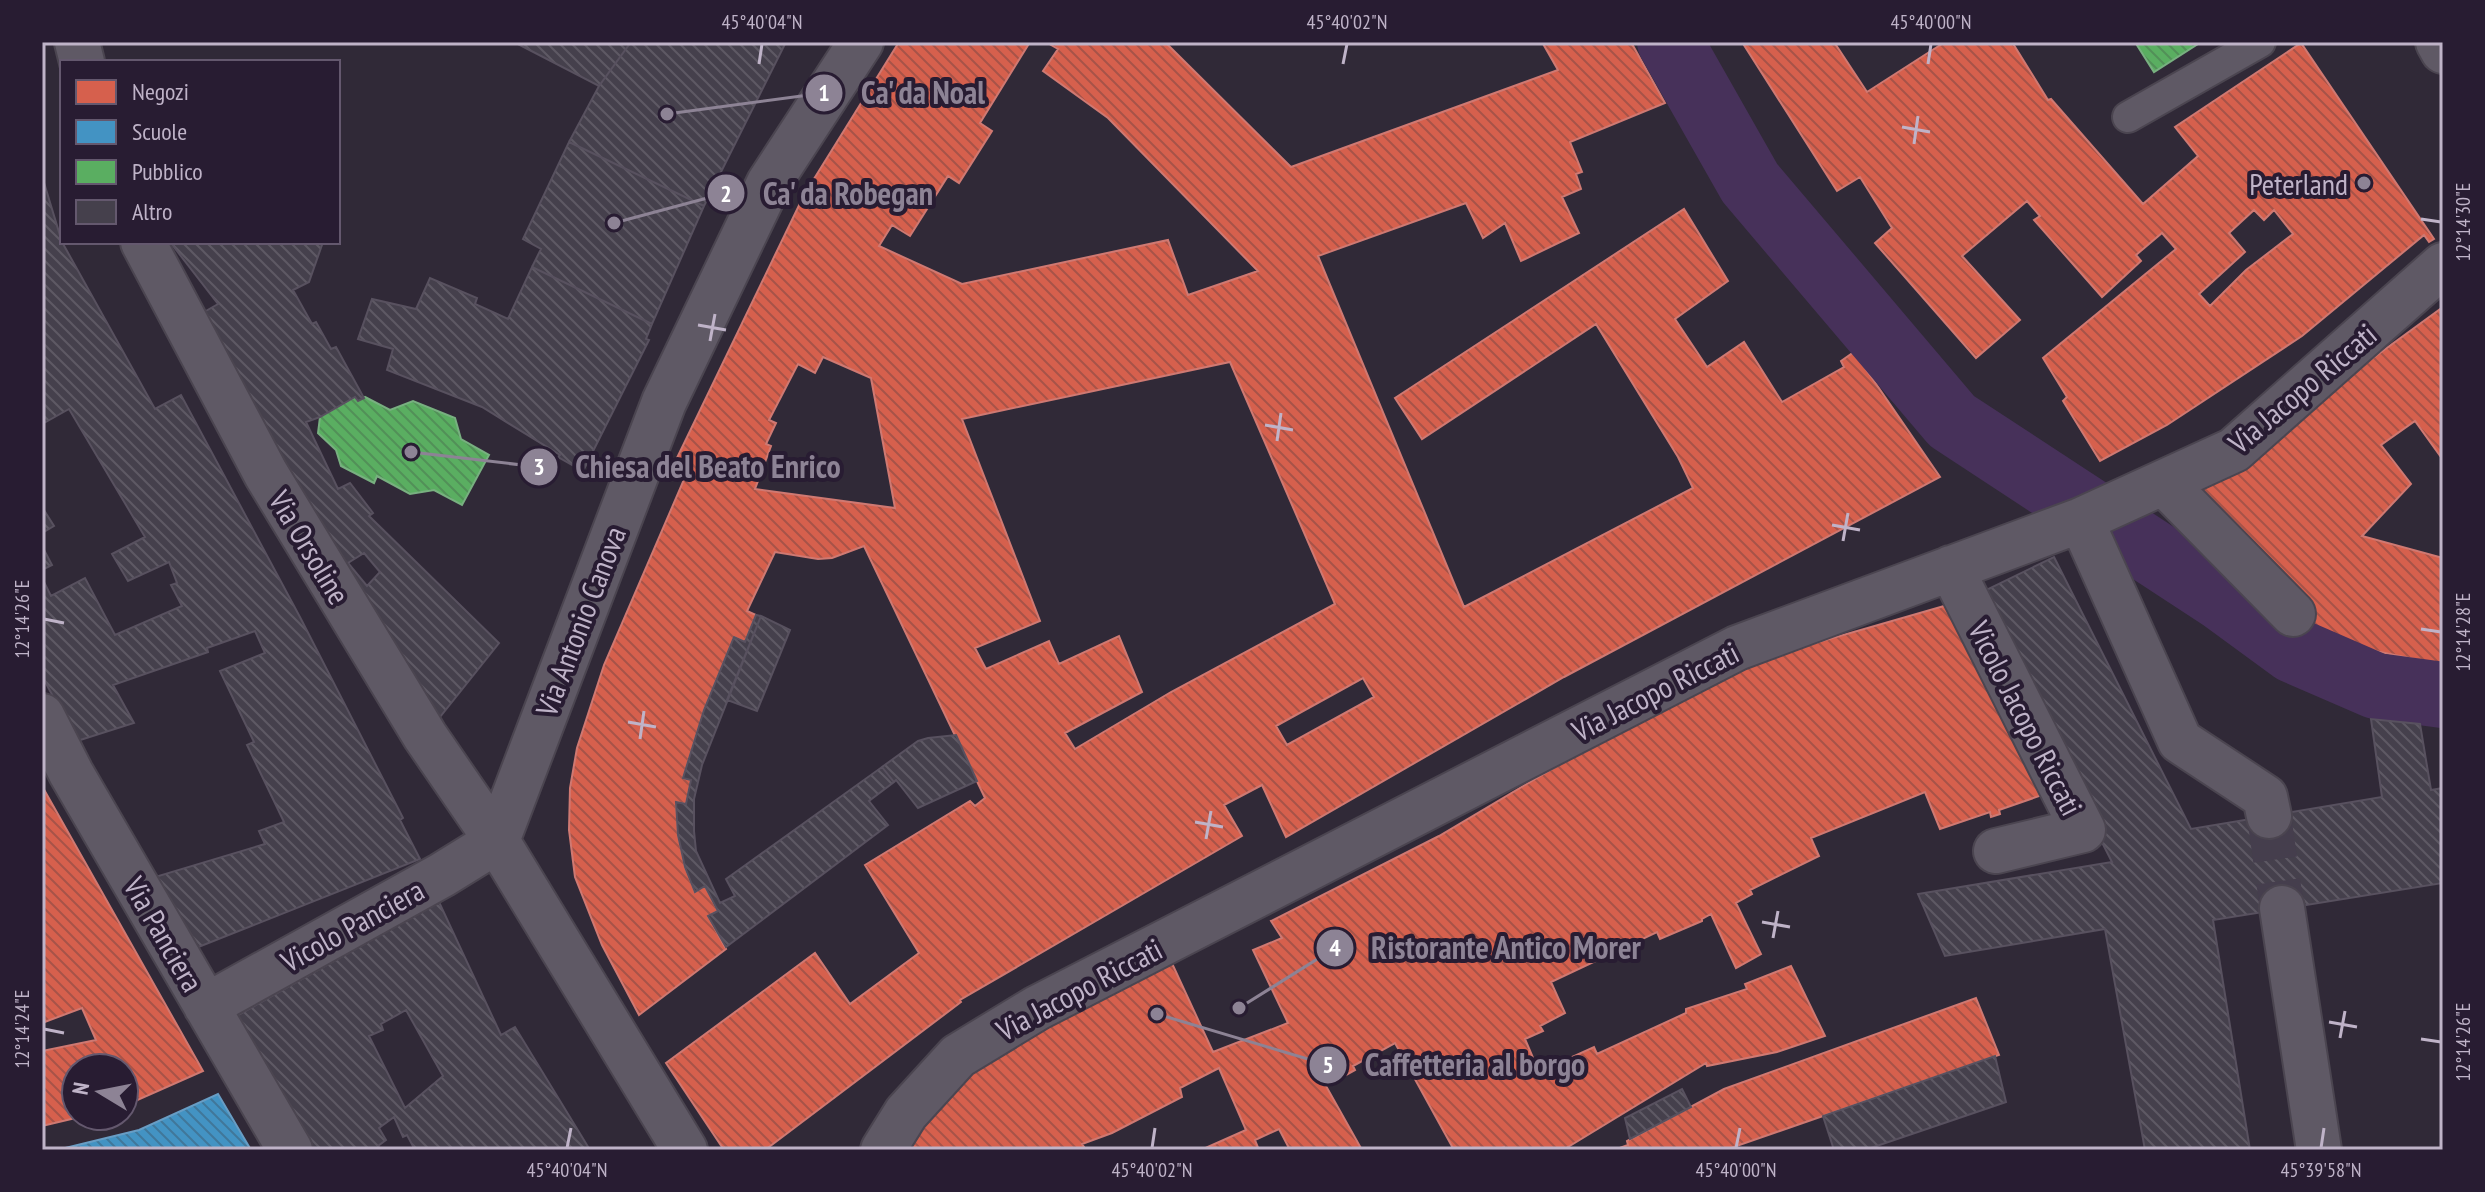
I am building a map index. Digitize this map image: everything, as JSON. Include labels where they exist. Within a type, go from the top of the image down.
[{"type":"street","name":"Via Antonio Canova","points":[[497,841],[664,402],[769,183],[861,42]]},
{"type":"street","points":[[2438,42],[2443,51]]},
{"type":"street","name":"Via Orsoline","points":[[144,244],[266,474],[425,736],[497,841]]},
{"type":"street","name":"Via Jacopo Riccati","points":[[883,1150],[906,1113],[958,1056],[1037,1008],[1737,648],[2081,520],[2234,450],[2443,265]]},
{"type":"street","points":[[2164,483],[2293,614]]},
{"type":"street","points":[[2081,520],[2180,741],[2265,797],[2269,816]]},
{"type":"street","name":"Vicolo Jacopo Riccati","points":[[1951,568],[2083,830],[1996,851]]},
{"type":"street","name":"Via Panciera","points":[[42,716],[71,773],[290,1150]]},
{"type":"street","name":"Vicolo Panciera","points":[[206,1006],[442,875],[497,841]]},
{"type":"street","points":[[497,841],[685,1150]]},
{"type":"street","points":[[2282,908],[2319,1150]]},
{"type":"lane","points":[[2128,117],[2260,42]]},
{"type":"building: Negozi","points":[[899,42],[1030,42],[980,123],[992,131],[959,183],[948,176],[910,236],[892,225],[879,246],[962,284],[1168,240],[1188,295],[1258,271],[1108,118],[1043,71],[1058,49],[1046,42],[1165,42],[1291,167],[1558,70],[1542,42],[1631,42],[1665,103],[1570,142],[1582,172],[1576,174],[1581,189],[1562,197],[1579,233],[1521,261],[1505,223],[1483,238],[1466,203],[1318,256],[1464,607],[1693,488],[1678,457],[1596,324],[1422,439],[1395,398],[1684,209],[1728,281],[1675,319],[1707,367],[1744,342],[1782,402],[1844,367],[1841,361],[1854,352],[1940,477],[1564,677],[1286,837],[1262,785],[1224,805],[1242,836],[960,1000],[765,1150],[724,1150],[666,1063],[815,953],[850,1004],[919,953],[865,865],[970,801],[975,806],[985,798],[864,546],[832,558],[818,559],[775,552],[747,611],[756,615],[745,642],[734,637],[704,710],[683,778],[691,780],[686,804],[676,802],[678,835],[685,867],[695,892],[705,886],[718,911],[708,916],[726,949],[639,1015],[602,945],[575,877],[569,830],[570,788],[577,748],[604,665],[689,468],[675,462],[804,195]],"holes":[[[823,357],[871,378],[895,508],[755,489],[771,446],[766,444],[776,423],[769,420],[798,364],[815,373]],[[1230,362],[1335,604],[1171,692],[1075,749],[1065,733],[1142,692],[1119,636],[1059,664],[1049,641],[986,669],[975,648],[1040,621],[962,419]],[[1363,678],[1374,697],[1287,745],[1276,726]]]},
{"type":"building: Negozi","points":[[1742,42],[1834,42],[1867,92],[1945,42],[2012,42],[2048,100],[2051,99],[2143,204],[2198,156],[2175,127],[2301,43],[2434,239],[2429,242],[2424,235],[2302,336],[2167,425],[2100,461],[2063,401],[2067,397],[2043,358],[2176,249],[2162,233],[2136,255],[2141,261],[2102,297],[2034,220],[2040,216],[2027,201],[1962,256],[2020,320],[1976,358],[1875,243],[1892,228],[1860,177],[1837,191]],"holes":[[[2254,210],[2264,220],[2274,210],[2293,234],[2246,270],[2210,306],[2199,294],[2245,252],[2229,233]]]},
{"type":"building: Negozi","points":[[2443,307],[2443,460],[2415,421],[2381,445],[2411,484],[2362,536],[2443,558],[2443,665],[2351,646],[2288,625],[2196,487]]},
{"type":"building: Negozi","points":[[1958,602],[2048,793],[1999,810],[2000,814],[1991,817],[1990,812],[1940,829],[1925,792],[1811,838],[1819,856],[1750,890],[1752,894],[1736,903],[1761,954],[1736,968],[1711,914],[1660,939],[1657,932],[1551,982],[1565,1013],[1540,1026],[1543,1031],[1525,1039],[1539,1072],[1594,1047],[1597,1054],[1686,1013],[1686,1009],[1747,989],[1745,984],[1791,966],[1825,1036],[1777,1052],[1707,1066],[1706,1063],[1563,1150],[1505,1150],[1504,1147],[1498,1150],[1454,1150],[1395,1043],[1353,1066],[1355,1070],[1326,1086],[1362,1150],[1290,1150],[1279,1129],[1255,1140],[1259,1150],[1201,1150],[1246,1130],[1219,1068],[1180,1088],[1182,1097],[1112,1133],[1082,1144],[1086,1150],[896,1150],[955,1073],[1171,961],[1213,1052],[1288,1023],[1253,950],[1282,938],[1271,921],[1439,836],[1655,708],[1753,661]]},
{"type":"building: Negozi","points":[[42,786],[203,1071],[140,1099],[140,1052],[60,1052],[60,1122],[42,1126],[42,1051],[96,1040],[82,1008],[42,1023]]},
{"type":"building: Negozi","points":[[1976,998],[1999,1055],[1725,1150],[1614,1150],[1628,1145],[1627,1141],[1724,1089]]},
{"type":"building: Scuole","points":[[218,1094],[251,1150],[57,1150],[140,1130]]},
{"type":"building: Pubblico","points":[[2135,42],[2201,42],[2154,72]]},
{"type":"building: Pubblico","points":[[355,397],[358,401],[365,397],[390,410],[413,401],[455,418],[461,439],[489,455],[462,505],[434,490],[410,494],[377,476],[374,483],[341,466],[336,450],[318,433],[320,417]]},
{"type":"building: Altro","points":[[514,42],[631,42],[599,86]]},
{"type":"building: Altro","points":[[631,42],[786,42],[704,206],[569,142],[599,86]]},
{"type":"building: Altro","points":[[569,142],[704,206],[652,324],[532,267],[541,249],[523,239]]},
{"type":"building: Altro","points":[[42,176],[60,244],[63,244],[155,409],[181,395],[301,619],[403,818],[400,820],[420,859],[196,948],[155,877],[265,844],[259,831],[284,822],[247,745],[254,742],[220,671],[265,653],[255,631],[207,648],[208,652],[113,685],[134,723],[77,741],[42,676],[42,578],[51,596],[85,578],[115,635],[182,606],[171,585],[177,583],[169,562],[128,581],[112,554],[145,537],[69,409],[44,423]]},
{"type":"building: Altro","points":[[172,244],[322,244],[309,282],[293,290],[312,324],[316,322],[331,349],[336,347],[364,398],[358,401],[355,397],[306,422],[338,489],[350,483],[373,513],[369,516],[499,643],[432,727],[197,316],[218,304]],"holes":[[[364,553],[380,572],[367,586],[348,563]]]},
{"type":"building: Altro","points":[[532,267],[652,324],[646,339],[649,340],[583,471],[482,407],[387,370],[393,349],[358,339],[372,299],[416,309],[430,278],[477,298],[475,304],[508,319]]},
{"type":"building: Altro","points":[[42,507],[54,526],[42,533]]},
{"type":"building: Altro","points":[[42,546],[52,565],[42,570]]},
{"type":"building: Altro","points":[[2054,557],[2191,829],[2382,797],[2371,719],[2420,724],[2431,790],[2443,788],[2443,883],[2213,920],[2250,1150],[2145,1150],[2105,929],[1945,956],[1918,894],[2112,862],[1976,595]]},
{"type":"building: Altro","points":[[756,615],[761,616],[702,765],[694,799],[696,851],[720,903],[735,896],[726,879],[882,767],[894,782],[869,801],[888,825],[726,947],[708,916],[718,911],[705,886],[695,892],[685,867],[678,835],[676,802],[686,804],[691,780],[683,778],[704,710],[734,637],[745,642]]},
{"type":"building: Altro","points":[[761,616],[790,630],[757,711],[727,700]]},
{"type":"building: Altro","points":[[956,735],[977,781],[918,808],[882,767],[918,741]]},
{"type":"building: Altro","points":[[439,902],[501,1035],[515,1027],[590,1150],[415,1150],[407,1135],[403,1137],[394,1117],[379,1128],[386,1140],[378,1146],[381,1150],[309,1150],[233,1018]],"holes":[[[406,1010],[443,1076],[405,1108],[369,1036],[383,1030],[381,1024]]]},
{"type":"building: Altro","points":[[1995,1056],[2006,1102],[1865,1150],[1834,1150],[1823,1116]]},
{"type":"building: Altro","points":[[1682,1089],[1691,1107],[1630,1139],[1625,1118]]},
{"type":"waterway","points":[[1670,42],[1750,183],[1952,421],[2222,598],[2293,650],[2376,686],[2443,695]]},
{"type":"tunnel","points":[[2269,816],[2282,908]]},
{"type":"place","name":"Ca' da Noal","points":[[667,114]]},
{"type":"place","name":"Peterland","points":[[2364,183]]},
{"type":"place","name":"Ca' da Robegan","points":[[614,223]]},
{"type":"place","name":"Chiesa del Beato Enrico","points":[[411,452]]},
{"type":"place","name":"Ristorante Antico Morer","points":[[1239,1008]]},
{"type":"place","name":"Caffetteria al borgo","points":[[1157,1014]]}]
